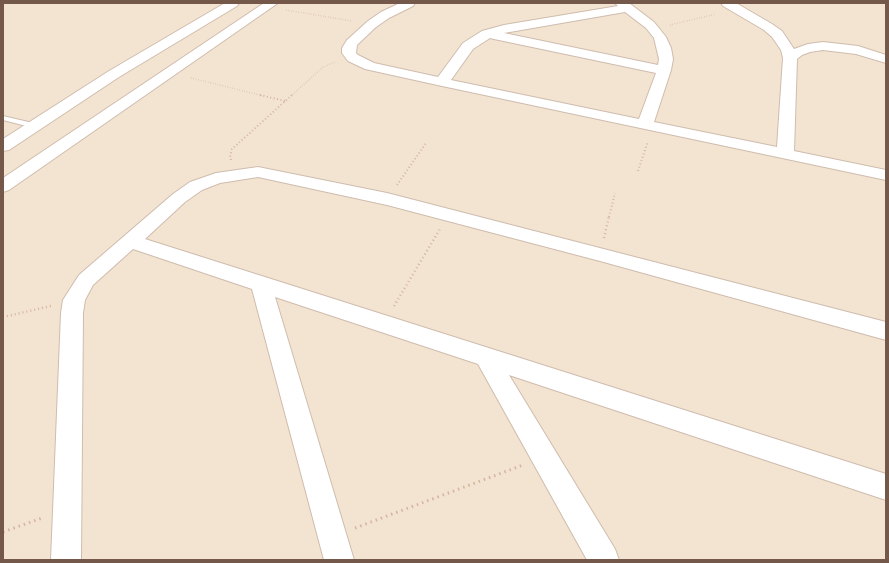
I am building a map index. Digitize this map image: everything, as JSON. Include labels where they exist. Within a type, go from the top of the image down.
[{"type":"street","points":[[3,146],[114,74],[233,3]]},
{"type":"street","points":[[409,3],[385,15],[372,24],[349,48],[349,53],[353,58],[370,66],[442,82],[886,175]]},
{"type":"street","points":[[3,186],[269,5]]},
{"type":"street","points":[[442,82],[468,46],[487,34],[624,6],[640,16],[654,29],[664,48],[666,59],[664,70],[649,125]]},
{"type":"street","points":[[732,6],[777,34],[788,50],[790,58],[785,154]]},
{"type":"street","points":[[487,34],[664,70]]},
{"type":"street","points":[[790,58],[797,52],[808,48],[822,46],[858,50],[886,59]]},
{"type":"street","points":[[66,560],[72,313],[74,300],[86,280],[179,198],[196,186],[216,178],[258,172],[387,199],[600,254],[886,331]]},
{"type":"street","points":[[129,241],[886,487]]},
{"type":"street","points":[[261,284],[339,560]]},
{"type":"street","points":[[485,356],[604,560]]},
{"type":"lane","points":[[3,118],[34,126]]},
{"type":"path","points":[[269,5],[372,24]]},
{"type":"path","points":[[654,29],[732,6]]},
{"type":"path","points":[[237,174],[230,157],[232,149],[323,67],[342,60],[353,58]]},
{"type":"path","points":[[170,73],[285,101]]},
{"type":"path","points":[[638,171],[649,125]]},
{"type":"path","points":[[387,199],[426,143]]},
{"type":"path","points":[[600,254],[615,193]]},
{"type":"path","points":[[384,324],[449,215]]},
{"type":"path","points":[[3,317],[74,300]]},
{"type":"path","points":[[332,536],[544,457]]},
{"type":"path","points":[[3,532],[67,509]]},
{"type":"shaded area","points":[[3,3],[886,3],[886,560],[3,560]]}]
